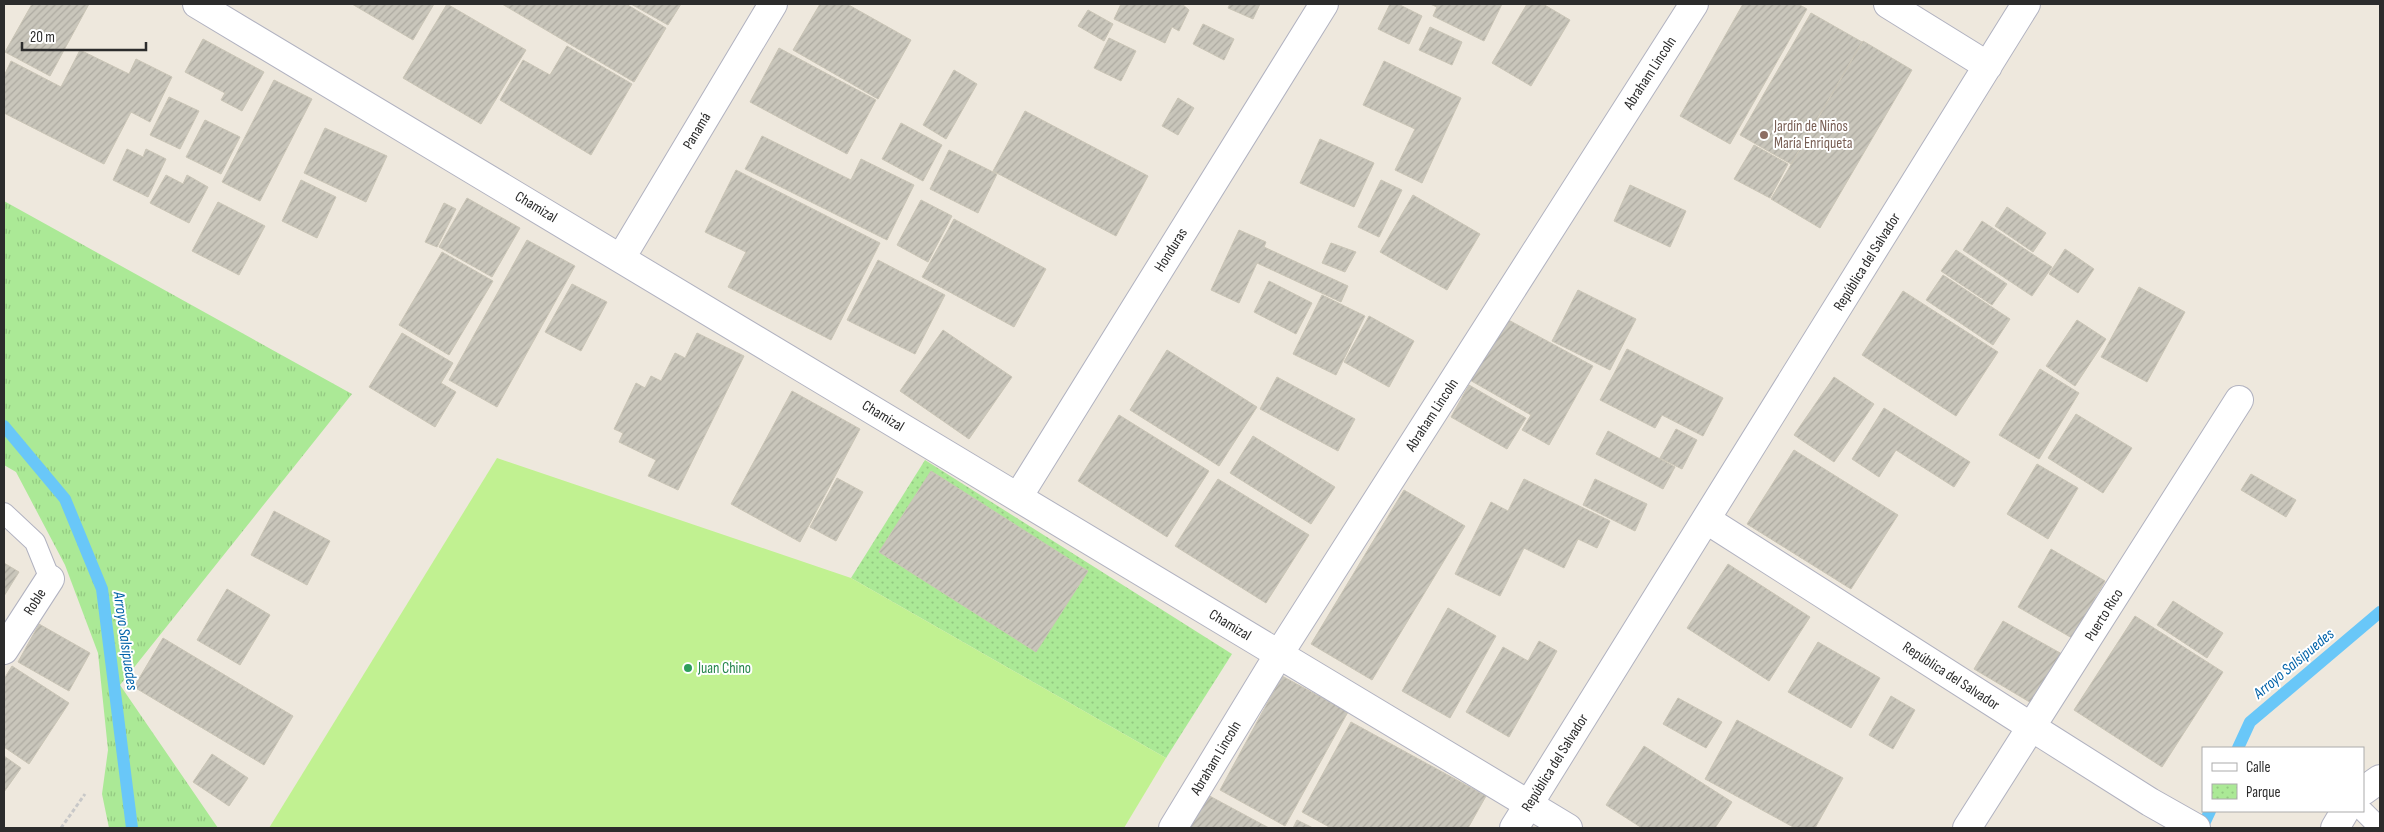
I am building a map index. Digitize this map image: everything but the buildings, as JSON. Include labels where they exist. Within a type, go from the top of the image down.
[{"type":"street","name":"Chamizal","points":[[197,4],[1568,828]]},
{"type":"street","name":"Panamá","points":[[621,258],[773,4]]},
{"type":"street","name":"Honduras","points":[[1018,497],[1324,4]]},
{"type":"street","name":"Abraham Lincoln","points":[[1173,828],[1279,654],[1694,4]]},
{"type":"street","points":[[1888,4],[1988,66]]},
{"type":"street","name":"República del Salvador","points":[[1514,828],[2026,4]]},
{"type":"street","name":"Puerto Rico","points":[[1967,828],[2239,400]]},
{"type":"street","name":"República del Salvador","points":[[1707,520],[2032,728],[2150,802],[2196,828]]},
{"type":"street","name":"Roble","points":[[4,650],[50,579]]},
{"type":"street","points":[[2364,790],[2380,779]]},
{"type":"street","points":[[2335,828],[2344,812]]},
{"type":"lane","points":[[4,513],[35,542],[50,579]]},
{"type":"lane","points":[[2364,812],[2380,828]]},
{"type":"path","points":[[62,828],[85,794]]},
{"type":"green space","points":[[4,201],[352,394],[120,685],[218,828],[109,828],[102,794],[108,750],[98,653],[65,565],[16,472],[4,465]]},
{"type":"green space","name":"Juan Chino","points":[[497,458],[851,578],[1166,758],[1124,828],[269,828]]},
{"type":"green space","points":[[925,460],[1232,654],[1166,758],[851,578]]},
{"type":"waterway","name":"Arroyo Salsipuedes","points":[[4,426],[65,499],[102,589],[132,828]]},
{"type":"waterway","name":"Arroyo Salsipuedes","points":[[2238,747],[2250,722],[2380,612]]},
{"type":"waterway","name":"Arroyo Salsipuedes","points":[[2202,828],[2210,812]]},
{"type":"place","name":"Jardín de Niños María Enriqueta","points":[[1764,135]]},
{"type":"place","name":"Juan Chino","points":[[688,668]]}]
